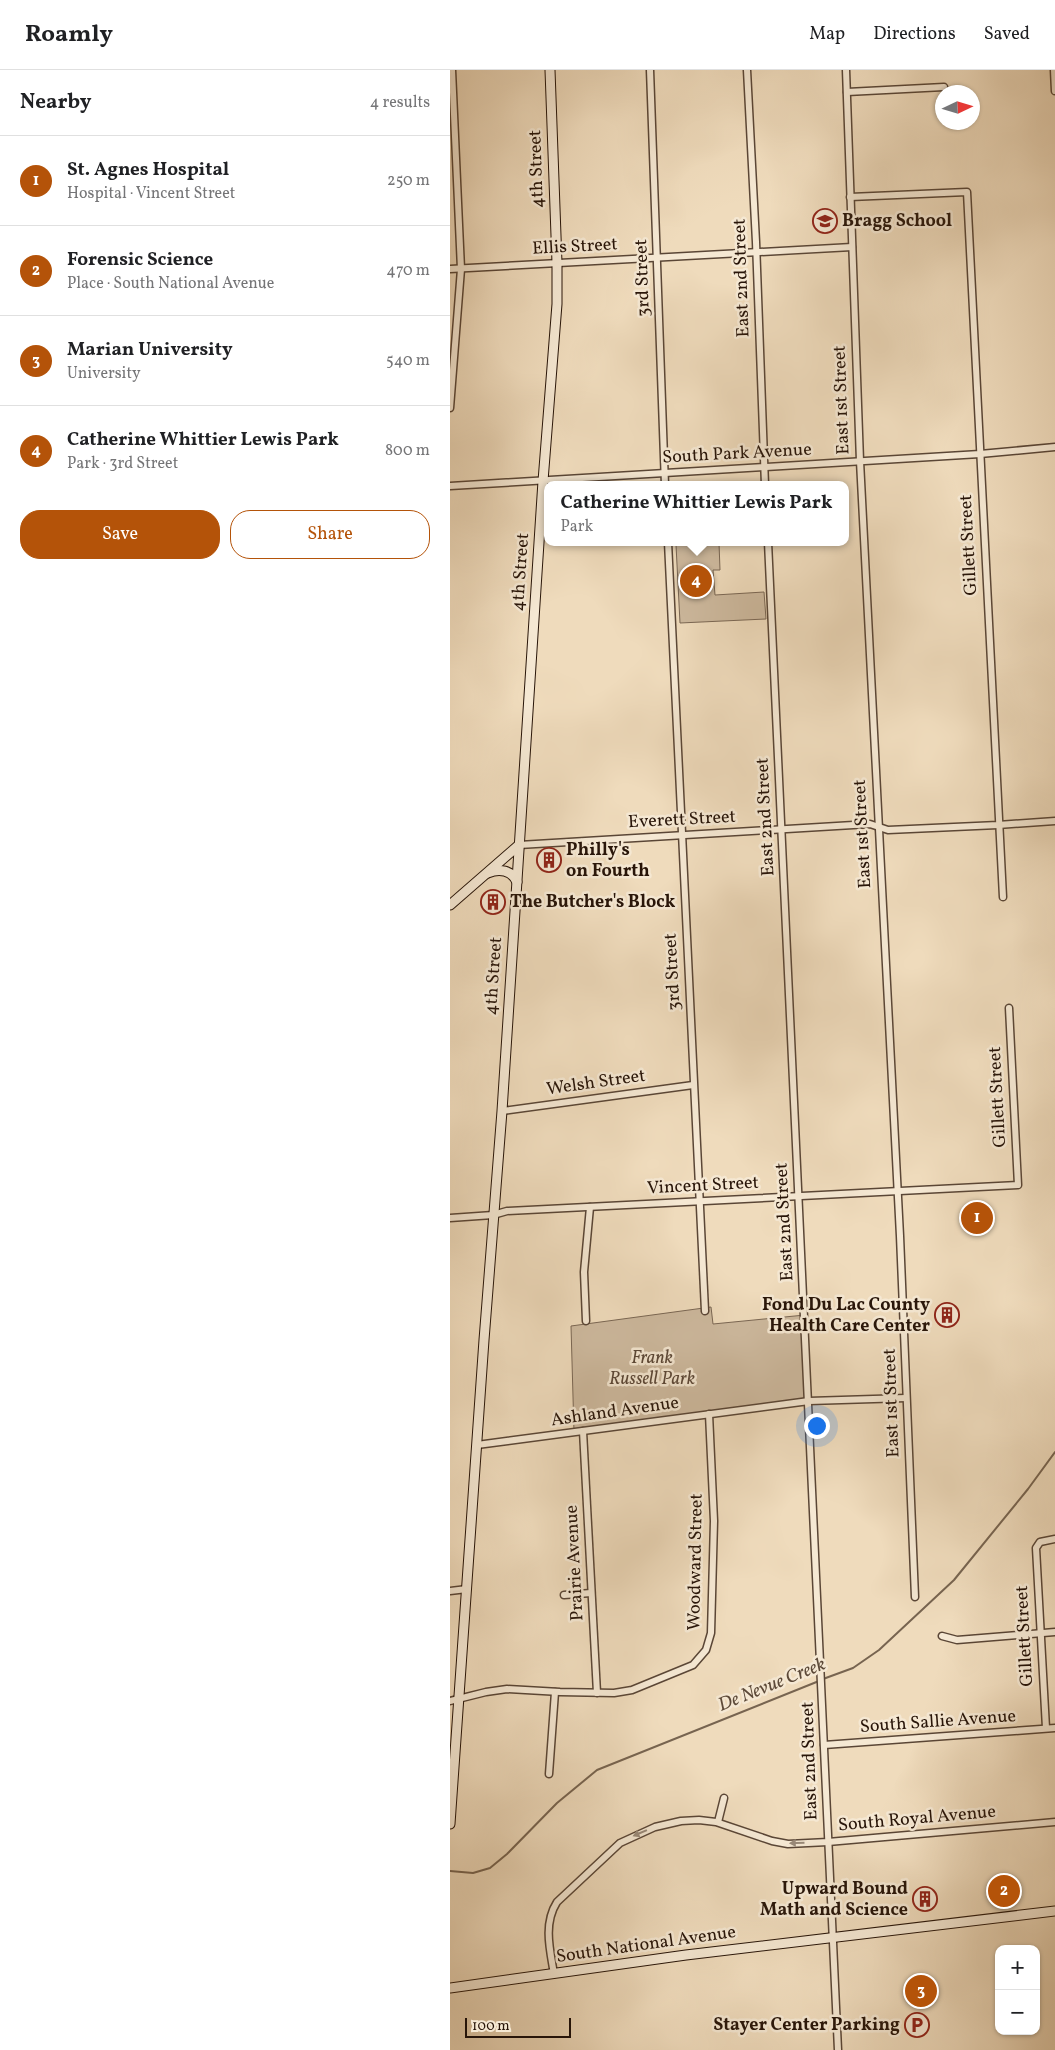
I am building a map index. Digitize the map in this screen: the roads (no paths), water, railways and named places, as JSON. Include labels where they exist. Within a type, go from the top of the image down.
[{"type":"street","points":[[450,408],[461,269],[452,70]]},
{"type":"street","name":"4th Street","points":[[450,1824],[502,1111],[543,481],[557,304],[558,264],[550,70]]},
{"type":"street","name":"3rd Street","points":[[650,70],[665,481]]},
{"type":"street","name":"East 2nd Street","points":[[747,70],[765,481]]},
{"type":"street","name":"East 1st Street","points":[[846,70],[860,461],[916,1597]]},
{"type":"street","points":[[1054,70],[1055,91]]},
{"type":"street","points":[[846,92],[935,87]]},
{"type":"street","name":"Gillett Street","points":[[850,197],[967,192],[1003,897]]},
{"type":"street","name":"Ellis Street","points":[[450,269],[852,247]]},
{"type":"street","name":"South Park Avenue","points":[[450,486],[980,454],[1055,447]]},
{"type":"street","name":"3rd Street","points":[[668,546],[705,1311]]},
{"type":"street","name":"East 2nd Street","points":[[768,546],[838,2050]]},
{"type":"street","name":"Everett Street","points":[[519,845],[870,824],[888,830],[1055,821]]},
{"type":"street","points":[[450,905],[519,845]]},
{"type":"street","points":[[486,874],[492,871],[504,871],[511,874],[517,882]]},
{"type":"street","name":"Gillett Street","points":[[1010,1008],[1018,1185]]},
{"type":"street","name":"Welsh Street","points":[[502,1111],[693,1085]]},
{"type":"street","name":"Vincent Street","points":[[450,1218],[493,1215],[507,1211],[1018,1185]]},
{"type":"street","points":[[586,1321],[584,1272],[590,1207]]},
{"type":"street","name":"Ashland Avenue","points":[[477,1445],[809,1401],[906,1398]]},
{"type":"street","name":"Woodward Street","points":[[450,1701],[507,1689],[598,1693],[632,1690],[679,1672],[696,1662],[708,1646],[711,1633],[714,1521],[709,1414]]},
{"type":"street","name":"Prairie Avenue","points":[[583,1431],[598,1693]]},
{"type":"street","name":"Gillett Street","points":[[1046,1728],[1036,1548],[1039,1543],[1055,1539]]},
{"type":"street","points":[[450,1591],[467,1589]]},
{"type":"street","points":[[564,1595],[591,1593]]},
{"type":"street","points":[[942,1636],[956,1640],[1055,1632]]},
{"type":"street","points":[[549,1774],[555,1692]]},
{"type":"street","name":"South Sallie Avenue","points":[[824,1745],[1055,1728]]},
{"type":"street","points":[[718,1822],[724,1798]]},
{"type":"street","name":"South Royal Avenue","points":[[554,1974],[548,1930],[551,1912],[560,1899],[608,1852],[630,1838],[666,1824],[692,1820],[718,1822],[778,1843],[828,1842],[1055,1822]]},
{"type":"street","name":"South National Avenue","points":[[450,1988],[833,1937],[1055,1910]]},
{"type":"waterway","name":"De Nevue Creek","points":[[823,1679],[853,1668],[879,1650],[954,1580],[1028,1489],[1055,1452]]},
{"type":"waterway","name":"De Nevue Creek","points":[[450,1871],[473,1873],[490,1868],[507,1854],[557,1803],[597,1770],[819,1681]]},
{"type":"place","name":"Bragg School","points":[[825,221]]},
{"type":"place","name":"Catherine Whittier Lewis Park","points":[[696,581]]},
{"type":"place","name":"Philly's on Fourth","points":[[549,860]]},
{"type":"place","name":"The Butcher's Block","points":[[493,902]]},
{"type":"place","name":"St. Agnes Hospital","points":[[977,1218]]},
{"type":"place","name":"Fond Du Lac County Health Care Center","points":[[947,1315]]},
{"type":"place","name":"Forensic Science","points":[[1004,1891]]},
{"type":"place","name":"Upward Bound Math and Science","points":[[925,1899]]},
{"type":"place","name":"Marian University","points":[[921,1991]]},
{"type":"place","name":"Stayer Center Parking","points":[[917,2025]]},
{"type":"park label","name":"Frank Russell Park","points":[[652,1368]]}]
